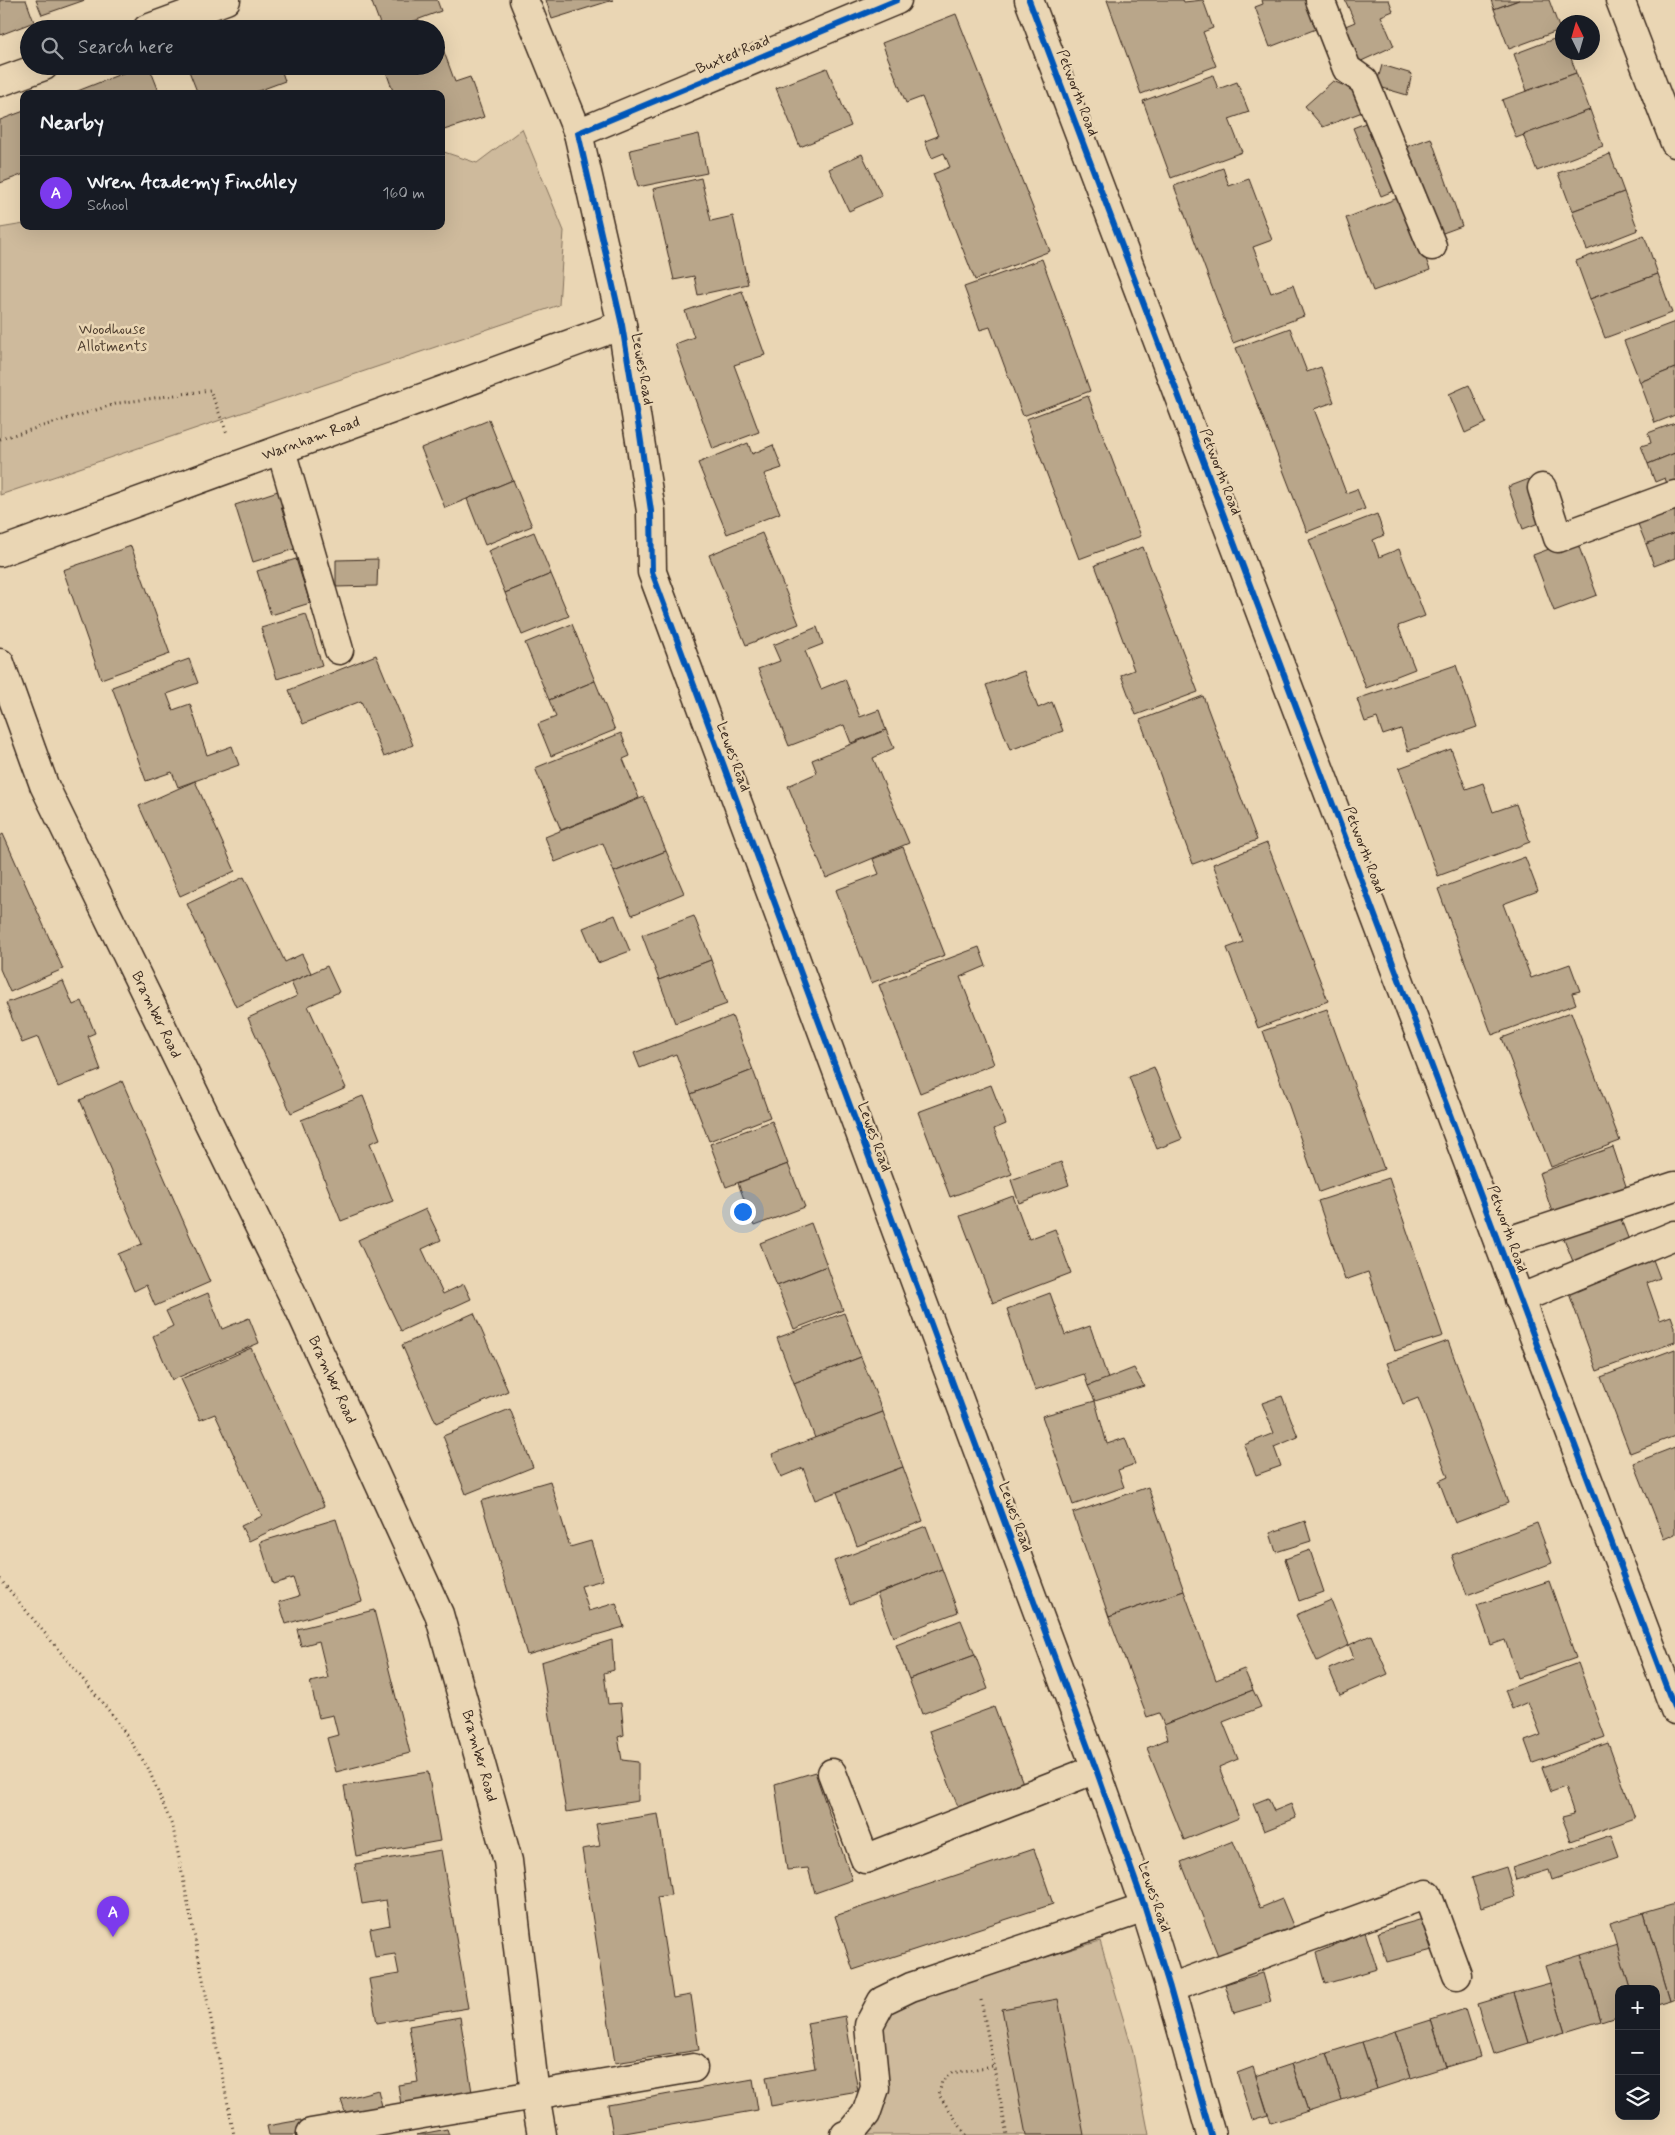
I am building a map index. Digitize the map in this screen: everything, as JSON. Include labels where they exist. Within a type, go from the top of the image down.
[{"type":"street","points":[[172,20],[226,0]]},
{"type":"street","name":"Lewes Road","points":[[524,0],[578,133],[622,325],[651,511],[652,572],[1096,1769],[1145,1908],[1170,1988],[1211,2135]]},
{"type":"street","name":"Buxted Road","points":[[578,133],[897,0]]},
{"type":"street","name":"Petworth Road","points":[[1029,0],[1675,1710]]},
{"type":"street","points":[[1320,0],[1348,69],[1364,82],[1432,246]]},
{"type":"street","points":[[1620,0],[1675,143]]},
{"type":"street","points":[[0,82],[20,75]]},
{"type":"street","name":"Warnham Road","points":[[0,552],[622,325]]},
{"type":"street","points":[[281,450],[339,650]]},
{"type":"street","points":[[1542,488],[1558,538],[1675,495]]},
{"type":"street","name":"Bramber Road","points":[[0,663],[44,785],[300,1310],[439,1614],[508,1861],[535,2095],[542,2135]]},
{"type":"street","points":[[1499,1244],[1675,1186]]},
{"type":"street","points":[[1519,1299],[1675,1235]]},
{"type":"street","points":[[832,1774],[865,1859],[1096,1769]]},
{"type":"street","points":[[1170,1988],[1427,1894],[1457,1975]]},
{"type":"street","points":[[845,2135],[849,2134],[866,2114],[875,2088],[869,2025],[882,2001],[911,1987],[1145,1908]]},
{"type":"street","points":[[311,2133],[693,2068]]},
{"type":"path","points":[[0,439],[119,403],[210,390],[222,420]]},
{"type":"path","points":[[0,1579],[115,1718],[148,1768],[174,1828],[234,2135]]},
{"type":"path","points":[[974,1965],[1006,2135]]},
{"type":"path","points":[[966,2135],[939,2094],[942,2081],[952,2073],[993,2066]]},
{"type":"green space","name":"Woodhouse Allotments","points":[[522,129],[564,231],[559,305],[0,495],[0,228],[20,225],[20,230],[445,230],[445,152],[477,163]]},
{"type":"green space","points":[[1100,1941],[1132,2048],[1149,2135],[864,2135],[879,2120],[887,2091],[880,2034],[887,2016],[903,1999]]},
{"type":"building","points":[[0,0],[26,0],[33,20],[20,20],[20,27],[0,35]]},
{"type":"building","points":[[36,0],[85,0],[42,15]]},
{"type":"building","points":[[371,0],[437,0],[441,11],[416,20],[379,20]]},
{"type":"building","points":[[546,0],[613,0],[552,19]]},
{"type":"building","points":[[1107,0],[1183,0],[1184,2],[1203,0],[1213,28],[1203,32],[1216,66],[1141,94]]},
{"type":"building","points":[[1262,0],[1311,0],[1321,27],[1270,47],[1255,7],[1263,4]]},
{"type":"building","points":[[1345,0],[1389,0],[1393,11],[1381,16],[1394,46],[1357,63],[1343,27],[1355,22]]},
{"type":"building","points":[[1491,0],[1519,0],[1494,9]]},
{"type":"building","points":[[1519,0],[1549,0],[1555,16],[1555,32],[1509,49],[1494,9]]},
{"type":"building","points":[[956,14],[1050,251],[975,280],[933,174],[950,167],[944,153],[932,158],[925,141],[938,136],[922,97],[906,103],[882,43]]},
{"type":"building","points":[[1555,39],[1555,60],[1572,60],[1576,73],[1527,91],[1514,54]]},
{"type":"building","points":[[445,55],[455,82],[470,77],[484,117],[445,130],[445,90],[393,90],[387,75],[445,75]]},
{"type":"building","points":[[1382,65],[1412,74],[1407,95],[1376,86]]},
{"type":"building","points":[[827,68],[851,126],[800,147],[776,88]]},
{"type":"building","points":[[1576,73],[1590,110],[1516,138],[1502,100]]},
{"type":"building","points":[[118,75],[153,75],[158,90],[80,90]]},
{"type":"building","points":[[191,75],[283,75],[285,81],[261,90],[196,90]]},
{"type":"building","points":[[1213,75],[1218,89],[1237,82],[1249,112],[1229,119],[1242,152],[1171,178],[1143,101]]},
{"type":"building","points":[[1333,81],[1364,94],[1370,109],[1323,127],[1305,106]]},
{"type":"building","points":[[1590,110],[1603,146],[1537,171],[1523,135]]},
{"type":"building","points":[[20,112],[20,176],[0,183],[0,120]]},
{"type":"building","points":[[1368,122],[1396,190],[1381,196],[1353,128]]},
{"type":"building","points":[[699,134],[707,173],[638,187],[630,150]]},
{"type":"building","points":[[1431,138],[1462,226],[1432,237],[1400,149]]},
{"type":"building","points":[[862,154],[882,196],[849,211],[829,169]]},
{"type":"building","points":[[1610,154],[1624,192],[1572,211],[1558,173]]},
{"type":"building","points":[[1223,168],[1229,186],[1249,179],[1272,240],[1253,247],[1271,293],[1293,285],[1304,316],[1233,343],[1174,186]]},
{"type":"building","points":[[701,178],[711,221],[733,216],[748,284],[698,295],[694,276],[674,280],[653,189]]},
{"type":"building","points":[[1624,192],[1638,230],[1587,250],[1572,211]]},
{"type":"building","points":[[1403,196],[1430,270],[1373,291],[1346,218]]},
{"type":"building","points":[[1644,235],[1658,274],[1590,299],[1576,261]]},
{"type":"building","points":[[1042,259],[1090,391],[1023,416],[990,327],[980,330],[964,287]]},
{"type":"building","points":[[1658,274],[1672,313],[1605,338],[1590,299]]},
{"type":"building","points":[[742,291],[765,355],[734,365],[759,432],[713,449],[675,344],[694,337],[685,311]]},
{"type":"building","points":[[1675,322],[1675,368],[1640,382],[1624,341]]},
{"type":"building","points":[[1290,328],[1307,372],[1321,367],[1334,402],[1314,409],[1346,493],[1357,489],[1365,509],[1307,532],[1236,348]]},
{"type":"building","points":[[1675,368],[1675,415],[1655,423],[1640,382]]},
{"type":"building","points":[[1469,385],[1486,423],[1465,433],[1449,394]]},
{"type":"building","points":[[1088,396],[1141,536],[1079,559],[1026,419]]},
{"type":"building","points":[[489,420],[513,480],[445,508],[421,448]]},
{"type":"building","points":[[1675,423],[1675,453],[1648,464],[1641,446],[1651,443],[1648,433]]},
{"type":"building","points":[[748,443],[752,454],[773,445],[782,468],[764,474],[780,513],[727,534],[698,463]]},
{"type":"building","points":[[1675,453],[1675,484],[1668,487],[1665,478],[1655,482],[1648,464]]},
{"type":"building","points":[[1529,479],[1544,521],[1523,529],[1508,487]]},
{"type":"building","points":[[513,480],[532,526],[485,545],[467,499]]},
{"type":"building","points":[[284,489],[289,504],[281,507],[295,549],[253,562],[235,505]]},
{"type":"building","points":[[1675,505],[1675,533],[1646,544],[1636,519]]},
{"type":"building","points":[[1377,514],[1384,535],[1373,540],[1379,557],[1399,549],[1425,616],[1398,626],[1415,669],[1366,688],[1309,540]]},
{"type":"building","points":[[534,532],[551,574],[505,593],[488,551]]},
{"type":"building","points":[[762,533],[799,624],[746,645],[709,555]]},
{"type":"building","points":[[1675,533],[1675,558],[1654,566],[1646,544]]},
{"type":"building","points":[[1576,539],[1597,595],[1554,611],[1533,555]]},
{"type":"building","points":[[131,546],[170,654],[101,679],[63,570]]},
{"type":"building","points":[[1143,547],[1198,692],[1136,715],[1121,675],[1134,670],[1095,565]]},
{"type":"building","points":[[296,559],[310,603],[271,615],[257,571]]},
{"type":"building","points":[[378,559],[377,586],[336,587],[336,560]]},
{"type":"building","points":[[551,574],[569,616],[522,635],[505,593]]},
{"type":"building","points":[[306,614],[322,665],[277,679],[261,628]]},
{"type":"building","points":[[572,624],[595,681],[549,700],[525,643]]},
{"type":"building","points":[[817,627],[823,644],[805,651],[821,689],[845,679],[860,717],[879,710],[886,730],[851,743],[844,725],[789,746],[758,669],[780,661],[773,645]]},
{"type":"building","points":[[376,655],[413,745],[384,757],[361,701],[303,724],[289,690]]},
{"type":"building","points":[[189,659],[198,683],[167,694],[173,710],[190,704],[207,755],[232,746],[239,765],[178,787],[172,772],[146,781],[112,687]]},
{"type":"building","points":[[1456,665],[1477,727],[1408,751],[1401,729],[1383,735],[1377,718],[1365,722],[1357,699]]},
{"type":"building","points":[[1024,671],[1038,708],[1052,702],[1063,731],[1010,750],[986,685]]},
{"type":"building","points":[[595,681],[615,730],[551,756],[538,724],[556,717],[549,700]]},
{"type":"building","points":[[1203,696],[1257,840],[1193,864],[1140,720]]},
{"type":"building","points":[[886,730],[894,748],[873,758],[909,843],[826,878],[788,786],[817,773],[812,760]]},
{"type":"building","points":[[621,733],[630,756],[623,759],[639,798],[561,830],[535,768]]},
{"type":"building","points":[[1451,749],[1466,789],[1483,783],[1493,812],[1516,804],[1530,842],[1438,876],[1399,768]]},
{"type":"building","points":[[195,781],[235,871],[180,896],[139,806]]},
{"type":"building","points":[[644,797],[666,851],[614,872],[603,843],[555,862],[545,837]]},
{"type":"building","points":[[3,834],[63,969],[10,992],[0,969],[0,836]]},
{"type":"building","points":[[1267,843],[1328,1001],[1258,1028],[1227,948],[1243,942],[1213,864]]},
{"type":"building","points":[[903,847],[945,955],[871,983],[836,890],[879,874],[873,859]]},
{"type":"building","points":[[666,851],[684,893],[632,915],[614,872]]},
{"type":"building","points":[[1525,857],[1538,891],[1503,904],[1531,978],[1570,964],[1580,991],[1572,993],[1576,1004],[1492,1035],[1438,889]]},
{"type":"building","points":[[244,877],[285,962],[302,954],[311,973],[236,1007],[187,904]]},
{"type":"building","points":[[615,915],[630,951],[598,963],[583,928]]},
{"type":"building","points":[[694,916],[711,960],[659,980],[642,935]]},
{"type":"building","points":[[979,947],[986,966],[960,977],[994,1064],[920,1093],[879,985]]},
{"type":"building","points":[[711,960],[727,1004],[675,1023],[659,980]]},
{"type":"building","points":[[327,966],[339,992],[308,1006],[346,1088],[291,1113],[248,1018],[297,996],[291,982]]},
{"type":"building","points":[[63,981],[73,1005],[82,1001],[95,1033],[88,1036],[101,1070],[58,1087],[38,1037],[22,1043],[6,1003]]},
{"type":"building","points":[[1327,1009],[1384,1169],[1319,1192],[1263,1031]]},
{"type":"building","points":[[1571,1012],[1620,1141],[1551,1167],[1502,1038]]},
{"type":"building","points":[[732,1016],[753,1070],[691,1094],[676,1054],[640,1068],[634,1053]]},
{"type":"building","points":[[1154,1067],[1182,1139],[1157,1149],[1129,1077]]},
{"type":"building","points":[[753,1070],[770,1117],[709,1141],[691,1094]]},
{"type":"building","points":[[122,1081],[210,1282],[155,1306],[146,1285],[134,1291],[118,1254],[142,1244],[80,1100]]},
{"type":"building","points":[[991,1085],[1006,1124],[994,1129],[1012,1174],[950,1197],[918,1112]]},
{"type":"building","points":[[363,1096],[380,1139],[370,1143],[393,1201],[341,1221],[301,1120]]},
{"type":"building","points":[[772,1121],[788,1164],[726,1187],[710,1144]]},
{"type":"building","points":[[1613,1147],[1628,1192],[1554,1218],[1539,1173]]},
{"type":"building","points":[[1061,1162],[1069,1185],[1019,1203],[1011,1180]]},
{"type":"building","points":[[788,1164],[805,1207],[754,1226],[738,1183]]},
{"type":"building","points":[[1389,1178],[1443,1336],[1395,1351],[1368,1272],[1345,1280],[1318,1201]]},
{"type":"building","points":[[1013,1196],[1029,1239],[1055,1229],[1071,1273],[993,1303],[960,1216]]},
{"type":"building","points":[[426,1209],[441,1240],[422,1249],[443,1294],[464,1284],[471,1299],[401,1331],[358,1240]]},
{"type":"building","points":[[1617,1209],[1630,1243],[1574,1264],[1561,1231]]},
{"type":"building","points":[[811,1223],[827,1266],[777,1286],[760,1243]]},
{"type":"building","points":[[1652,1257],[1660,1278],[1647,1283],[1660,1320],[1671,1316],[1675,1327],[1675,1342],[1597,1371],[1567,1288]]},
{"type":"building","points":[[827,1266],[843,1310],[794,1329],[777,1286]]},
{"type":"building","points":[[208,1293],[222,1329],[249,1318],[259,1343],[172,1380],[153,1336],[173,1326],[166,1311]]},
{"type":"building","points":[[1050,1293],[1065,1335],[1090,1326],[1108,1379],[1088,1386],[1084,1374],[1035,1390],[1007,1309]]},
{"type":"building","points":[[474,1313],[508,1391],[436,1423],[402,1345]]},
{"type":"building","points":[[844,1313],[861,1357],[794,1383],[777,1338]]},
{"type":"building","points":[[1448,1341],[1508,1503],[1455,1523],[1439,1481],[1448,1477],[1418,1398],[1403,1404],[1387,1363]]},
{"type":"building","points":[[251,1348],[324,1506],[249,1541],[241,1526],[262,1516],[215,1414],[200,1420],[181,1379]]},
{"type":"building","points":[[1675,1349],[1675,1436],[1630,1453],[1601,1377]]},
{"type":"building","points":[[861,1357],[883,1412],[815,1438],[794,1383]]},
{"type":"building","points":[[1134,1368],[1144,1386],[1095,1401],[1088,1386]]},
{"type":"building","points":[[1282,1396],[1298,1437],[1274,1447],[1281,1466],[1256,1475],[1244,1445],[1274,1433],[1262,1403]]},
{"type":"building","points":[[1095,1401],[1107,1444],[1125,1438],[1135,1464],[1118,1470],[1124,1487],[1073,1505],[1042,1416]]},
{"type":"building","points":[[510,1409],[533,1467],[466,1494],[443,1436]]},
{"type":"building","points":[[883,1412],[903,1467],[815,1500],[803,1468],[781,1477],[772,1454]]},
{"type":"building","points":[[1675,1447],[1675,1534],[1664,1539],[1634,1463]]},
{"type":"building","points":[[903,1467],[923,1521],[857,1546],[837,1492]]},
{"type":"building","points":[[550,1481],[570,1547],[591,1541],[603,1580],[581,1586],[589,1611],[616,1603],[624,1627],[527,1655],[481,1501]]},
{"type":"building","points":[[1148,1487],[1184,1591],[1109,1617],[1073,1513]]},
{"type":"building","points":[[336,1519],[362,1601],[286,1624],[279,1602],[299,1596],[293,1578],[273,1584],[260,1542]]},
{"type":"building","points":[[1305,1521],[1311,1541],[1276,1552],[1270,1533]]},
{"type":"building","points":[[1537,1523],[1552,1563],[1467,1595],[1452,1555]]},
{"type":"building","points":[[926,1526],[942,1569],[850,1604],[834,1561]]},
{"type":"building","points":[[1310,1550],[1324,1592],[1299,1601],[1285,1559]]},
{"type":"building","points":[[942,1569],[958,1612],[893,1637],[877,1594]]},
{"type":"building","points":[[1549,1581],[1576,1658],[1518,1678],[1505,1640],[1491,1645],[1477,1605]]},
{"type":"building","points":[[1184,1591],[1216,1680],[1244,1669],[1253,1690],[1164,1725],[1159,1713],[1147,1717],[1109,1617]]},
{"type":"building","points":[[1331,1600],[1349,1645],[1317,1661],[1296,1615]]},
{"type":"building","points":[[374,1610],[410,1753],[336,1772],[327,1738],[338,1735],[333,1715],[319,1718],[310,1682],[328,1678],[319,1641],[301,1646],[297,1629]]},
{"type":"building","points":[[961,1620],[975,1655],[909,1679],[896,1645]]},
{"type":"building","points":[[1371,1635],[1388,1674],[1340,1695],[1329,1669],[1354,1658],[1349,1645]]},
{"type":"building","points":[[612,1640],[614,1670],[604,1673],[608,1704],[621,1703],[624,1735],[618,1737],[622,1760],[638,1762],[638,1801],[566,1812],[541,1662]]},
{"type":"building","points":[[975,1655],[988,1689],[922,1714],[909,1679]]},
{"type":"building","points":[[1578,1663],[1605,1737],[1533,1763],[1525,1741],[1541,1735],[1528,1702],[1512,1709],[1505,1690]]},
{"type":"building","points":[[1253,1690],[1261,1707],[1223,1722],[1238,1759],[1219,1767],[1239,1818],[1184,1840],[1147,1748],[1168,1739],[1164,1725]]},
{"type":"building","points":[[994,1707],[1026,1791],[961,1815],[929,1731]]},
{"type":"building","points":[[1608,1743],[1635,1818],[1571,1841],[1562,1817],[1574,1814],[1565,1787],[1551,1792],[1542,1767]]},
{"type":"building","points":[[428,1772],[440,1841],[356,1856],[344,1786]]},
{"type":"building","points":[[815,1772],[852,1880],[815,1893],[808,1868],[787,1870],[775,1784]]},
{"type":"building","points":[[1268,1798],[1274,1811],[1291,1804],[1296,1818],[1264,1831],[1253,1804]]},
{"type":"building","points":[[658,1814],[671,1895],[657,1897],[673,1998],[691,1995],[699,2050],[615,2063],[582,1849],[600,1846],[596,1824]]},
{"type":"building","points":[[1611,1835],[1619,1857],[1552,1880],[1549,1870],[1516,1880],[1512,1868]]},
{"type":"building","points":[[1233,1841],[1260,1908],[1282,1899],[1294,1928],[1219,1958],[1181,1862]]},
{"type":"building","points":[[1034,1849],[1053,1904],[853,1970],[835,1916]]},
{"type":"building","points":[[441,1850],[468,2008],[377,2023],[369,1979],[399,1974],[395,1954],[375,1957],[370,1929],[390,1925],[386,1900],[362,1904],[355,1864]]},
{"type":"building","points":[[1506,1867],[1515,1897],[1481,1908],[1472,1878]]},
{"type":"building","points":[[1675,1904],[1675,1998],[1670,2000],[1644,1913]]},
{"type":"building","points":[[1644,1913],[1670,2000],[1660,2003],[1660,1985],[1629,1985],[1610,1923]]},
{"type":"building","points":[[1426,1918],[1436,1949],[1387,1962],[1378,1932]]},
{"type":"building","points":[[1365,1932],[1377,1969],[1325,1984],[1316,1953]]},
{"type":"building","points":[[1617,1944],[1629,1985],[1615,1985],[1615,2016],[1601,2021],[1581,1955]]},
{"type":"building","points":[[1581,1955],[1601,2021],[1565,2032],[1545,1966]]},
{"type":"building","points":[[1263,1973],[1271,2002],[1234,2013],[1225,1984]]},
{"type":"building","points":[[1550,1983],[1565,2032],[1529,2043],[1514,1993]]},
{"type":"building","points":[[1514,1993],[1529,2043],[1493,2054],[1477,2004]]},
{"type":"building","points":[[1058,1999],[1084,2135],[1026,2135],[1002,2009]]},
{"type":"building","points":[[1465,2009],[1480,2057],[1446,2067],[1431,2020]]},
{"type":"building","points":[[845,2016],[858,2091],[771,2106],[766,2077],[815,2068],[807,2023]]},
{"type":"building","points":[[460,2017],[472,2092],[401,2104],[398,2085],[418,2082],[409,2026]]},
{"type":"building","points":[[1431,2020],[1446,2067],[1411,2078],[1396,2031]]},
{"type":"building","points":[[1396,2031],[1411,2078],[1377,2089],[1362,2042]]},
{"type":"building","points":[[1362,2042],[1377,2089],[1342,2100],[1327,2053]]},
{"type":"building","points":[[1327,2053],[1342,2100],[1308,2111],[1292,2064]]},
{"type":"building","points":[[1292,2064],[1308,2111],[1271,2123],[1256,2076]]},
{"type":"building","points":[[1253,2067],[1268,2115],[1252,2120],[1237,2073]]},
{"type":"building","points":[[753,2079],[758,2110],[613,2135],[608,2105]]},
{"type":"building","points":[[378,2090],[382,2106],[346,2115],[341,2100]]},
{"type":"building","points":[[301,2120],[303,2135],[269,2135],[267,2126]]},
{"type":"building","points":[[447,2129],[449,2135],[416,2135]]},
{"type":"cycle path","points":[[897,0],[578,133],[622,325],[651,511],[652,572],[1096,1769],[1145,1908],[1170,1988],[1211,2135]]},
{"type":"cycle path","points":[[1029,0],[1675,1710]]},
{"type":"place","name":"Wren Academy Finchley","points":[[113,1937]]}]
